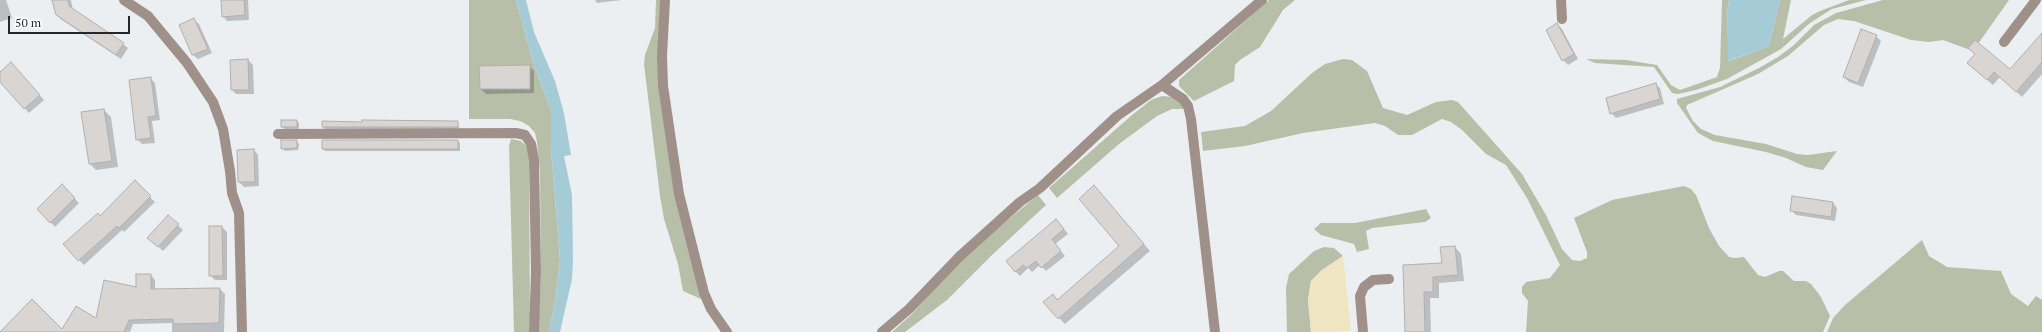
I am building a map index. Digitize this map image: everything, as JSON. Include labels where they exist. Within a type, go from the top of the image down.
[{"type":"street","points":[[124,0],[148,16],[186,64],[213,102],[223,129],[230,170],[232,193],[239,213],[242,332]]},
{"type":"street","points":[[665,0],[662,56],[663,86],[679,194],[704,293],[711,309],[727,332]]},
{"type":"street","points":[[882,332],[909,309],[960,256],[1020,202],[1040,188],[1117,116],[1162,85],[1262,0]]},
{"type":"street","points":[[1561,0],[1562,19]]},
{"type":"street","points":[[2004,42],[2036,0]]},
{"type":"street","points":[[1162,85],[1183,98],[1190,113],[1215,332]]},
{"type":"street","points":[[278,134],[516,133],[524,135],[531,144],[534,160],[536,272],[534,332]]},
{"type":"street","points":[[1363,332],[1360,296],[1364,287],[1373,280],[1389,279]]},
{"type":"green space","points":[[469,0],[516,0],[533,62],[551,111],[551,148],[560,260],[555,301],[549,332],[538,332],[541,277],[540,171],[535,133],[529,126],[520,121],[510,119],[469,119]]},
{"type":"green space","points":[[656,0],[662,0],[658,85],[675,195],[701,299],[683,291],[678,264],[664,219],[660,196],[644,64],[645,55],[655,28]]},
{"type":"green space","points":[[1269,0],[1295,0],[1283,10],[1260,47],[1235,65],[1234,81],[1194,101],[1179,86],[1179,80]]},
{"type":"green space","points":[[1722,0],[1729,0],[1727,14],[1729,61],[1769,46],[1780,0],[1791,0],[1783,39],[1812,15],[1820,11],[1849,0],[1866,0],[1832,9],[1810,23],[1781,49],[1727,79],[1696,90],[1678,94],[1672,93],[1654,67],[1595,63],[1586,59],[1626,60],[1657,65],[1671,85],[1680,90],[1717,77],[1720,68]]},
{"type":"green space","points":[[1883,0],[2009,0],[1973,51],[1943,40],[1929,42],[1911,40],[1854,21],[1838,19],[1824,25],[1788,56],[1758,74],[1687,105],[1686,108],[1693,121],[1701,129],[1715,135],[1766,144],[1797,154],[1808,155],[1837,151],[1823,170],[1806,167],[1786,158],[1766,152],[1713,141],[1698,133],[1677,103],[1677,99],[1720,87],[1759,68],[1778,57],[1794,45],[1814,25],[1836,13]]},
{"type":"green space","points":[[1343,59],[1352,60],[1367,71],[1383,108],[1407,115],[1436,102],[1452,100],[1458,102],[1522,174],[1546,215],[1562,249],[1572,260],[1580,261],[1587,258],[1587,252],[1574,218],[1612,200],[1684,186],[1691,189],[1696,195],[1709,228],[1719,246],[1729,257],[1744,257],[1758,275],[1765,277],[1779,271],[1783,271],[1794,281],[1806,281],[1811,284],[1821,297],[1830,316],[1823,332],[1526,332],[1528,301],[1522,293],[1522,287],[1526,282],[1550,278],[1560,265],[1527,198],[1506,165],[1486,154],[1462,130],[1451,122],[1442,119],[1412,135],[1398,135],[1385,126],[1375,123],[1303,133],[1245,146],[1203,151],[1201,132],[1245,126],[1271,111],[1312,73],[1325,64]]},
{"type":"green space","points":[[1162,96],[1173,97],[1180,102],[1185,109],[1172,109],[1157,116],[1119,144],[1057,198],[1049,188],[1132,115],[1151,100]]},
{"type":"green space","points":[[511,139],[521,141],[526,146],[529,155],[530,332],[514,332],[509,146]]},
{"type":"green space","points":[[1038,195],[1046,205],[992,255],[947,300],[905,332],[892,332],[913,313],[965,255]]},
{"type":"green space","points":[[1426,209],[1431,218],[1425,222],[1372,228],[1366,231],[1369,249],[1357,252],[1354,244],[1321,235],[1314,229],[1321,223],[1355,223]]},
{"type":"green space","points":[[1922,240],[1929,256],[1947,267],[2001,271],[2011,294],[2028,306],[2036,296],[2042,300],[2042,332],[1827,332],[1833,318],[1845,305]]},
{"type":"green space","points":[[1324,247],[1334,248],[1343,256],[1322,270],[1311,281],[1308,300],[1311,332],[1287,332],[1286,288],[1289,274],[1314,251]]},
{"type":"sand","points":[[1343,256],[1351,331],[1311,332],[1308,300],[1311,281],[1322,270]]},
{"type":"water","points":[[516,0],[526,0],[534,32],[555,81],[564,113],[571,155],[564,156],[572,195],[572,279],[560,332],[549,332],[555,301],[560,260],[551,148],[551,111],[533,62]]},
{"type":"water","points":[[1729,0],[1780,0],[1769,46],[1728,61],[1727,14]]},
{"type":"building","points":[[52,0],[68,0],[69,6],[124,43],[116,55],[56,15]]},
{"type":"building","points":[[221,0],[244,0],[245,15],[222,17]]},
{"type":"building","points":[[194,18],[208,49],[192,55],[179,25]]},
{"type":"building","points":[[1557,23],[1574,54],[1562,61],[1546,30]]},
{"type":"building","points":[[1861,29],[1877,35],[1858,83],[1843,77]]},
{"type":"building","points":[[2042,33],[2042,62],[2016,92],[1994,72],[1987,80],[1967,63],[1975,54],[1968,48],[1975,40],[2010,69]]},
{"type":"building","points":[[248,59],[249,90],[231,90],[230,60]]},
{"type":"building","points":[[11,62],[40,95],[24,109],[0,82],[0,72]]},
{"type":"building","points":[[530,65],[530,89],[480,89],[479,66]]},
{"type":"building","points":[[151,77],[156,116],[148,117],[151,138],[136,140],[129,80]]},
{"type":"building","points":[[1656,83],[1660,99],[1610,114],[1606,98]]},
{"type":"building","points":[[104,109],[112,161],[89,164],[81,112]]},
{"type":"building","points":[[281,120],[297,120],[297,127],[281,127]]},
{"type":"building","points":[[362,120],[458,121],[458,127],[322,127],[322,121],[362,122]]},
{"type":"building","points":[[281,140],[297,140],[297,148],[281,149]]},
{"type":"building","points":[[322,140],[458,140],[458,149],[322,149]]},
{"type":"building","points":[[254,149],[255,182],[238,182],[237,150]]},
{"type":"building","points":[[135,180],[151,196],[119,228],[117,226],[78,261],[63,244],[98,213],[100,216]]},
{"type":"building","points":[[62,184],[75,198],[50,223],[37,209]]},
{"type":"building","points":[[1094,185],[1144,244],[1058,319],[1043,302],[1053,294],[1057,300],[1119,246],[1079,199]]},
{"type":"building","points":[[1792,196],[1833,202],[1831,217],[1790,211]]},
{"type":"building","points":[[168,215],[179,224],[158,247],[147,238]]},
{"type":"building","points":[[1056,219],[1064,229],[1052,239],[1061,251],[1041,268],[1036,261],[1027,268],[1023,265],[1015,272],[1006,261]]},
{"type":"building","points":[[209,226],[222,226],[223,276],[209,276]]},
{"type":"building","points":[[1455,246],[1458,275],[1433,277],[1433,292],[1424,292],[1425,332],[1405,332],[1403,265],[1442,263],[1440,247]]},
{"type":"building","points":[[136,274],[151,274],[151,289],[220,288],[219,323],[173,324],[173,319],[129,320],[124,332],[0,332],[32,299],[62,329],[76,306],[96,318],[104,280],[136,287]]}]
